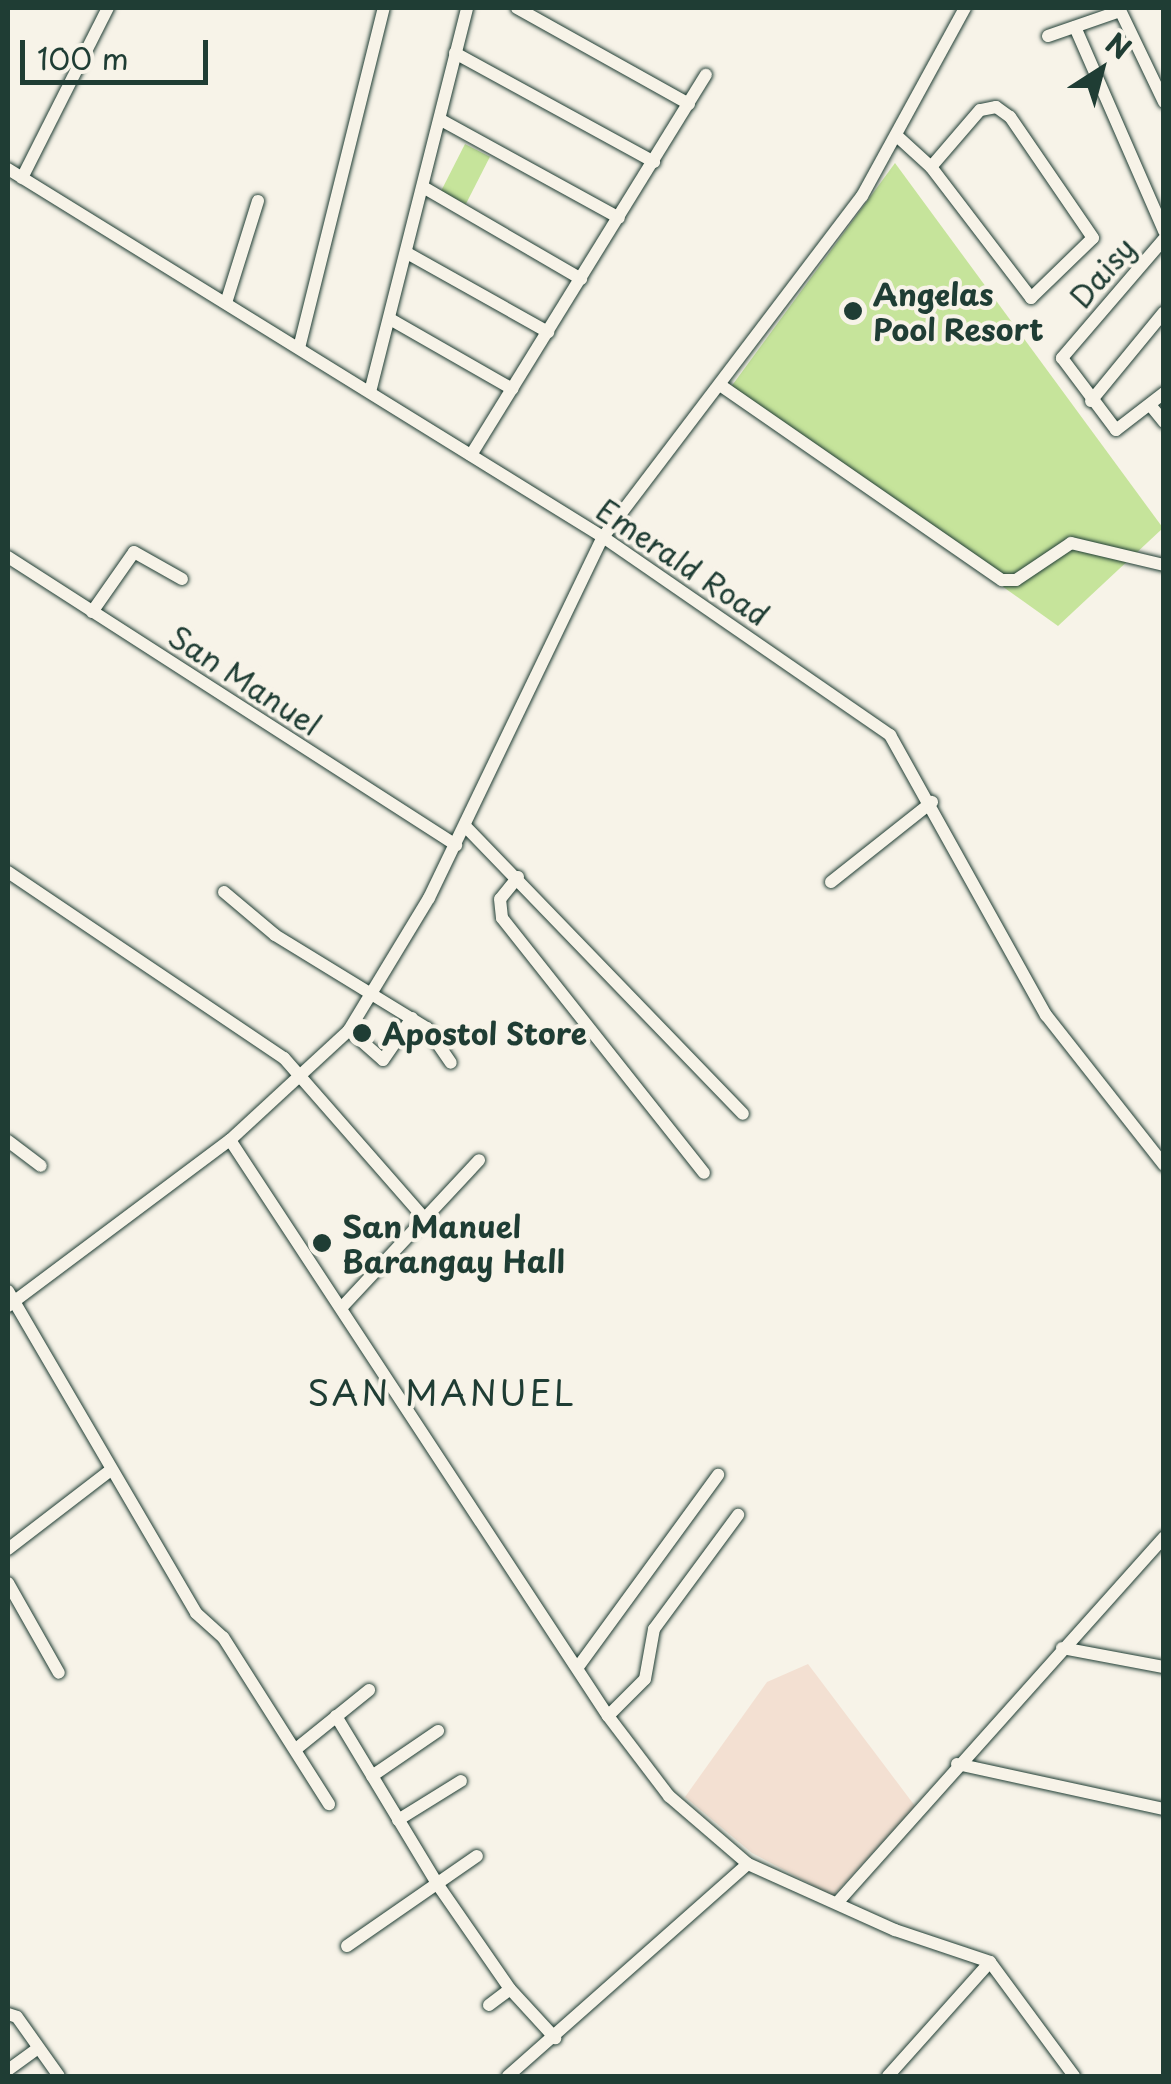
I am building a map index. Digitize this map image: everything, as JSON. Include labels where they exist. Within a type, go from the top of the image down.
[{"type":"street","points":[[22,178],[108,8]]},
{"type":"street","points":[[299,348],[384,8]]},
{"type":"street","points":[[370,392],[467,8]]},
{"type":"street","points":[[517,8],[689,104]]},
{"type":"street","points":[[329,1804],[222,1637],[196,1613],[11,1299],[230,1140],[303,1078],[349,1030],[456,845],[603,537],[862,196],[965,8]]},
{"type":"street","points":[[1048,36],[1120,9],[1164,102]]},
{"type":"street","name":"Daisy","points":[[1075,27],[1164,231]]},
{"type":"street","points":[[455,53],[654,162]]},
{"type":"street","points":[[470,454],[706,75]]},
{"type":"street","points":[[897,136],[931,167],[1032,298],[1093,238],[1010,117],[996,107],[980,110],[931,167]]},
{"type":"street","points":[[441,120],[620,218]]},
{"type":"street","name":"Emerald Road","points":[[8,169],[603,537],[890,734],[932,802],[1046,1015],[1164,1165]]},
{"type":"street","points":[[423,187],[581,279]]},
{"type":"street","points":[[226,303],[258,201]]},
{"type":"street","name":"Daisy","points":[[1164,239],[1062,358],[1090,401],[1118,431],[1164,392]]},
{"type":"street","points":[[407,253],[548,332]]},
{"type":"street","points":[[1090,401],[1164,312]]},
{"type":"street","points":[[390,319],[512,390]]},
{"type":"street","points":[[720,385],[1002,580],[1016,580],[1071,543],[1164,565]]},
{"type":"street","points":[[1152,406],[1164,422]]},
{"type":"street","points":[[92,612],[134,552],[182,579]]},
{"type":"street","name":"San Manuel","points":[[8,557],[456,845]]},
{"type":"street","points":[[831,882],[932,802]]},
{"type":"street","points":[[465,826],[744,1114]]},
{"type":"street","points":[[8,872],[273,1050],[303,1078],[424,1218]]},
{"type":"street","points":[[518,877],[500,898],[502,918],[704,1173]]},
{"type":"street","points":[[224,892],[275,935],[412,1018],[433,1034],[451,1062]]},
{"type":"street","points":[[349,1030],[383,1060],[412,1018]]},
{"type":"street","points":[[230,1140],[344,1306],[608,1716],[669,1796],[748,1864],[990,1962],[1074,2076]]},
{"type":"street","points":[[8,1142],[42,1166]]},
{"type":"street","points":[[344,1306],[479,1160]]},
{"type":"street","points":[[8,1549],[111,1470]]},
{"type":"street","points":[[578,1667],[718,1475]]},
{"type":"street","points":[[608,1716],[645,1679],[654,1629],[738,1515]]},
{"type":"street","points":[[837,1902],[1164,1537]]},
{"type":"street","points":[[8,1583],[59,1673]]},
{"type":"street","points":[[1062,1648],[1164,1667]]},
{"type":"street","points":[[296,1749],[369,1690]]},
{"type":"street","points":[[336,1716],[438,1885],[510,1989],[554,2038]]},
{"type":"street","points":[[372,1776],[438,1731]]},
{"type":"street","points":[[957,1764],[1164,1809]]},
{"type":"street","points":[[398,1820],[461,1781]]},
{"type":"street","points":[[347,1946],[477,1856]]},
{"type":"street","points":[[508,2076],[748,1864]]},
{"type":"street","points":[[888,2076],[990,1962]]},
{"type":"street","points":[[488,2005],[510,1989]]},
{"type":"street","points":[[8,2014],[58,2076]]},
{"type":"street","points":[[8,2070],[38,2048]]},
{"type":"shaded area","points":[[808,1664],[915,1806],[833,1896],[752,1853],[685,1797],[767,1682]]},
{"type":"green space","points":[[465,144],[490,157],[466,204],[441,191]]},
{"type":"green space","points":[[895,163],[1163,528],[1058,626],[728,391]]},
{"type":"place","name":"Angelas Pool Resort","points":[[853,311]]},
{"type":"place","name":"Apostol Store","points":[[362,1033]]},
{"type":"place","name":"San Manuel Barangay Hall","points":[[322,1243]]},
{"type":"district","name":"SAN MANUEL","points":[[442,1392]]}]
